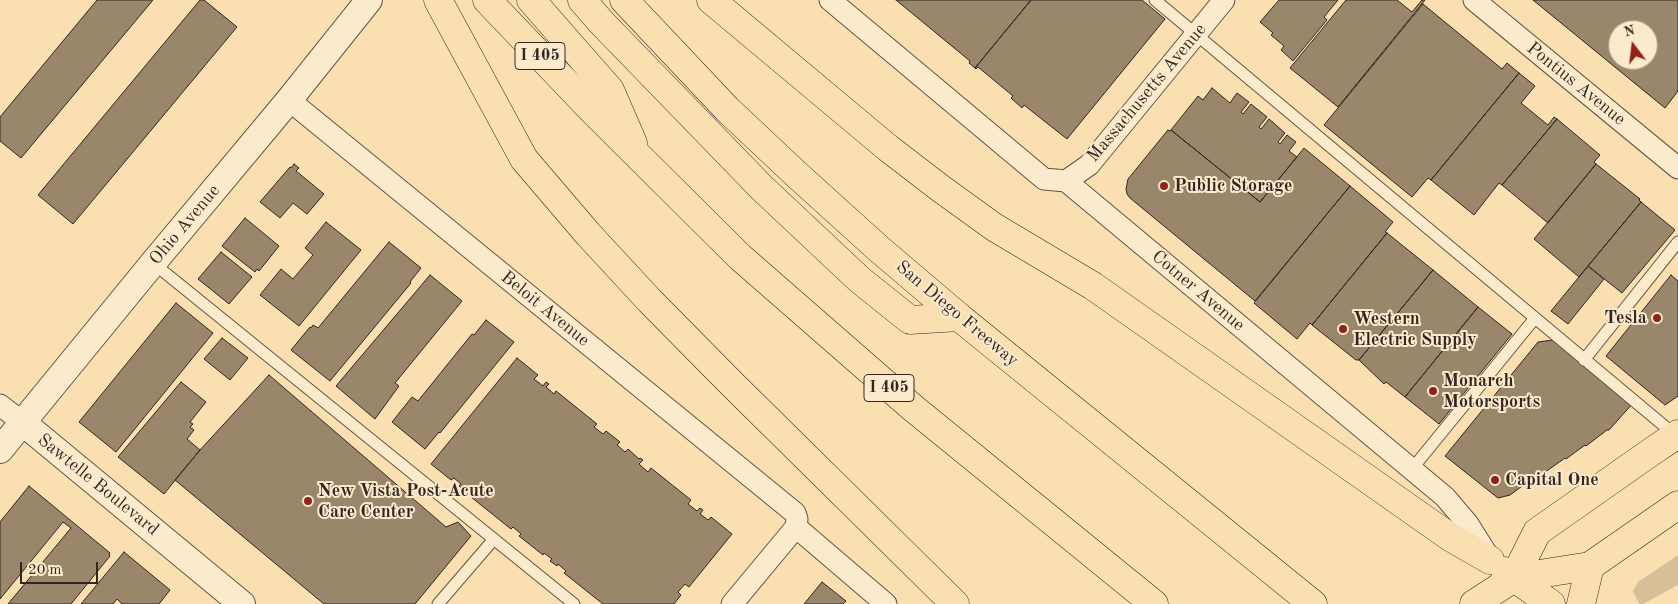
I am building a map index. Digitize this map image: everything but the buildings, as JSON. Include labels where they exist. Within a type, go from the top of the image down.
[{"type":"main road","points":[[438,0],[524,158],[588,234],[650,301],[724,376],[955,604]]},
{"type":"main road","name":"I 405","points":[[487,0],[594,112],[740,257],[913,408],[1154,604]]},
{"type":"main road","points":[[531,0],[610,90],[638,156]]},
{"type":"main road","points":[[582,0],[762,188],[860,280],[910,320],[959,317]]},
{"type":"main road","name":"San Diego Freeway","points":[[624,0],[727,109],[775,155],[879,248],[959,317],[1313,604]]},
{"type":"main road","points":[[711,0],[888,148],[994,227],[1093,286],[1442,531],[1490,560]]},
{"type":"main road","points":[[1514,578],[1537,532],[1677,435]]},
{"type":"main road","points":[[1474,604],[1514,578],[1590,566],[1678,505]]},
{"type":"main road","name":"Cotner Avenue","points":[[1490,560],[1551,604]]},
{"type":"main road","points":[[1581,604],[1590,566]]},
{"type":"street","name":"Ohio Avenue","points":[[0,450],[289,100],[369,0]]},
{"type":"street","points":[[830,0],[1044,180],[1066,181]]},
{"type":"street","name":"Massachusetts Avenue","points":[[1066,181],[1089,165],[1224,0]]},
{"type":"street","name":"Pontius Avenue","points":[[1474,0],[1678,168]]},
{"type":"street","name":"Beloit Avenue","points":[[289,100],[790,508],[795,513],[796,523],[886,604]]},
{"type":"street","name":"Cotner Avenue","points":[[1066,181],[1445,497],[1468,524],[1490,560]]},
{"type":"street","name":"Sawtelle Boulevard","points":[[0,405],[242,604]]},
{"type":"street","points":[[732,604],[796,523]]},
{"type":"lane","points":[[1155,0],[1584,360],[1677,435]]},
{"type":"lane","points":[[1584,360],[1678,242]]},
{"type":"lane","points":[[153,263],[574,604]]},
{"type":"lane","points":[[1412,469],[1535,318]]},
{"type":"lane","points":[[438,604],[494,539]]},
{"type":"shaded area","points":[[1678,555],[1678,585],[1643,604],[1639,604],[1633,591],[1638,582]]},
{"type":"place","name":"Public Storage","points":[[1164,186]]},
{"type":"place","name":"Tesla","points":[[1657,318]]},
{"type":"place","name":"Western Electric Supply","points":[[1343,329]]},
{"type":"place","name":"Monarch Motorsports","points":[[1433,391]]},
{"type":"place","name":"Capital One","points":[[1495,480]]},
{"type":"place","name":"New Vista Post-Acute Care Center","points":[[308,501]]}]
